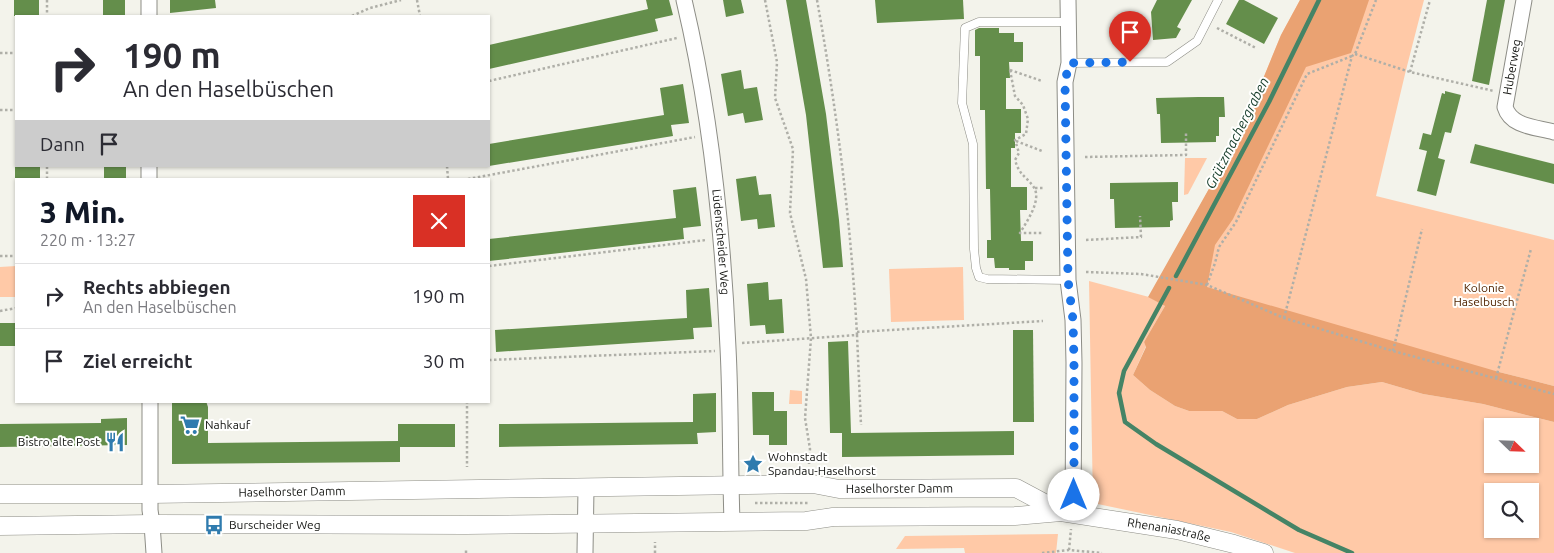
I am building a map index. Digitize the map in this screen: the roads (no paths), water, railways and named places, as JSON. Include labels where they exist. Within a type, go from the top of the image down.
[{"type":"street","points":[[149,0],[149,15]]},
{"type":"street","name":"Lüdenscheider Weg","points":[[684,0],[710,134],[721,238],[728,347],[732,486]]},
{"type":"street","points":[[0,526],[152,524],[466,525],[732,522],[806,521],[833,517],[1015,516],[1067,512],[1074,362],[1073,320],[1068,280],[1065,82],[1069,63],[1068,0]]},
{"type":"street","name":"Huberweg","points":[[1524,0],[1505,106],[1507,113],[1516,122],[1554,132]]},
{"type":"street","points":[[150,403],[150,510],[154,553]]},
{"type":"street","name":"Haselhorster Damm","points":[[0,494],[150,494],[813,484],[839,489],[1016,488],[1067,512]]},
{"type":"street","points":[[732,486],[732,522]]},
{"type":"street","points":[[585,553],[586,488]]},
{"type":"street","name":"Rhenaniastraße","points":[[1067,512],[1176,530],[1264,553]]},
{"type":"lane","points":[[1069,63],[1167,62],[1197,41],[1218,0]]},
{"type":"lane","points":[[1068,280],[987,280],[979,277],[974,249],[973,144],[962,103],[965,28],[979,22],[1069,22]]},
{"type":"waterway","name":"Grützmachergraben","points":[[1176,276],[1269,102],[1319,0]]},
{"type":"waterway","points":[[1169,288],[1124,371],[1119,393],[1125,422],[1156,444],[1299,530],[1352,553]]},
{"type":"place","name":"Nahkauf","points":[[190,425]]},
{"type":"place","name":"Bistro alte Post","points":[[115,442]]},
{"type":"place","name":"Wohnstadt Spandau-Haselhorst","points":[[753,464]]},
{"type":"place","name":"Burscheider Weg","points":[[214,525]]},
{"type":"park label","name":"Kolonie Haselbusch","points":[[1484,295]]}]
